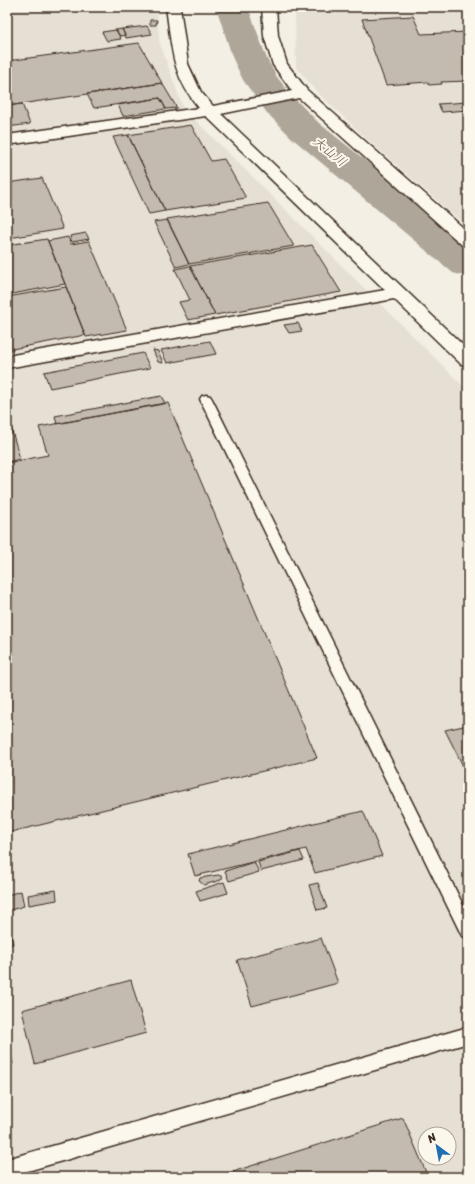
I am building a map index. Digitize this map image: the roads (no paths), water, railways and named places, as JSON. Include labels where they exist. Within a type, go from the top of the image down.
[{"type":"street","points":[[173,7],[181,64],[194,93],[217,110],[398,294],[468,360]]},
{"type":"street","points":[[269,7],[271,36],[280,65],[297,94],[468,241]]},
{"type":"street","points":[[7,140],[217,110],[297,94]]},
{"type":"street","points":[[7,362],[398,294]]},
{"type":"lane","points":[[206,399],[468,931]]},
{"type":"lane","points":[[7,1168],[468,1035]]},
{"type":"waterway","name":"大山川","points":[[232,7],[250,59],[261,80],[280,105],[306,131],[468,264]]}]
